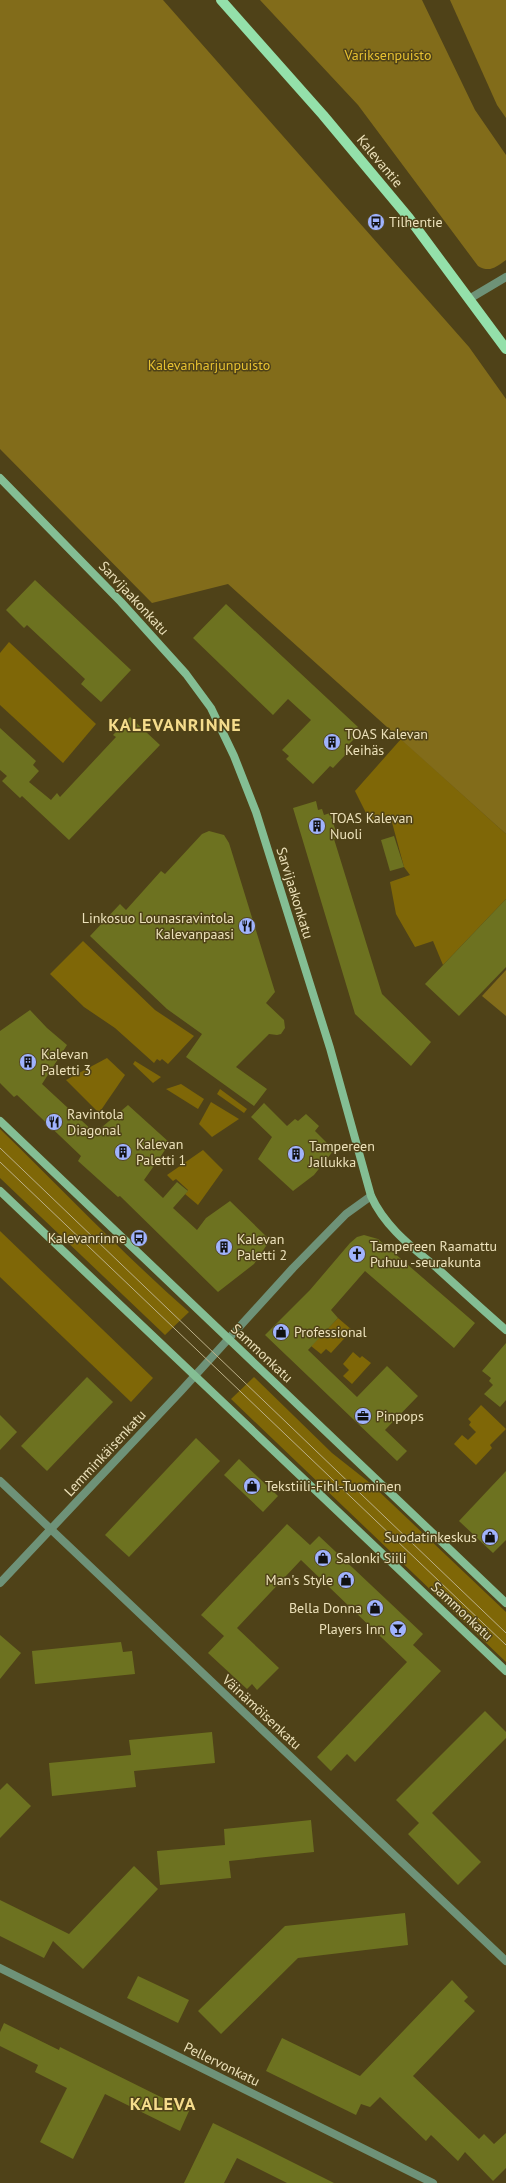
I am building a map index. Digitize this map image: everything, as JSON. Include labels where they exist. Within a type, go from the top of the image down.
[{"type":"main road","name":"Kalevantie","points":[[221,0],[398,204],[506,349]]},
{"type":"main road","name":"Sarvijaakonkatu","points":[[0,478],[121,602],[186,674],[211,708],[234,756],[256,812],[330,1048],[371,1196],[381,1216],[400,1236],[506,1330]]},
{"type":"main road","name":"Sammonkatu","points":[[0,1121],[506,1603]]},
{"type":"main road","name":"Sammonkatu","points":[[0,1190],[506,1671]]},
{"type":"street","points":[[470,299],[506,277]]},
{"type":"street","points":[[228,1338],[346,1214],[371,1196]]},
{"type":"street","name":"Lemminkäisenkatu","points":[[0,1583],[196,1375],[228,1338]]},
{"type":"street","name":"Väinämöisenkatu","points":[[0,1481],[506,1961]]},
{"type":"street","name":"Pellervonkatu","points":[[0,1968],[433,2183]]},
{"type":"shaded area","points":[[9,642],[96,724],[63,763],[0,705],[0,653]]},
{"type":"shaded area","points":[[401,739],[506,834],[506,899],[443,965],[433,941],[415,947],[396,914],[390,882],[410,875],[404,867],[390,815],[370,821],[355,791]]},
{"type":"shaded area","points":[[83,941],[155,1010],[194,1036],[168,1064],[162,1059],[160,1061],[157,1059],[154,1063],[115,1028],[84,1007],[50,974]]},
{"type":"shaded area","points":[[107,1058],[125,1075],[99,1113],[66,1080]]},
{"type":"shaded area","points":[[135,1061],[161,1077],[153,1083],[133,1064]]},
{"type":"shaded area","points":[[181,1084],[204,1099],[198,1109],[166,1089]]},
{"type":"shaded area","points":[[220,1089],[247,1109],[244,1113],[217,1094]]},
{"type":"shaded area","points":[[211,1102],[239,1119],[212,1137],[199,1124]]},
{"type":"shaded area","points":[[0,1129],[117,1245],[189,1312],[165,1335],[0,1178]]},
{"type":"shaded area","points":[[203,1150],[223,1170],[198,1205],[185,1194],[188,1190],[176,1179],[173,1181],[167,1175]]},
{"type":"shaded area","points":[[0,1231],[153,1378],[131,1402],[0,1277]]},
{"type":"shaded area","points":[[338,1318],[352,1330],[331,1353],[326,1349],[321,1354],[311,1346]]},
{"type":"shaded area","points":[[353,1352],[360,1358],[362,1356],[371,1363],[352,1384],[343,1376],[349,1370],[343,1364]]},
{"type":"shaded area","points":[[254,1377],[332,1453],[370,1483],[506,1612],[506,1662],[231,1399]]},
{"type":"shaded area","points":[[481,1405],[506,1429],[490,1445],[492,1448],[476,1465],[454,1444],[462,1435],[468,1440],[476,1432],[469,1425],[471,1422],[468,1419]]},
{"type":"green space","name":"Kalevanharjunpuisto","points":[[0,0],[163,0],[469,347],[506,399],[506,834],[228,584],[152,603],[0,449]]},
{"type":"green space","name":"Variksenpuisto","points":[[260,0],[422,0],[475,110],[506,155],[506,260],[496,267],[489,269],[478,266],[358,105]]},
{"type":"green space","points":[[450,0],[506,0],[506,118],[497,105]]},
{"type":"green space","points":[[506,970],[506,1016],[482,996]]},
{"type":"building","points":[[35,580],[131,670],[101,702],[81,684],[85,679],[27,625],[24,628],[6,610]]},
{"type":"building","points":[[226,604],[358,727],[351,734],[355,738],[344,749],[348,752],[333,768],[330,766],[313,784],[286,759],[289,756],[282,750],[311,720],[288,699],[273,715],[193,638]]},
{"type":"building","points":[[130,717],[160,745],[69,840],[22,796],[20,798],[2,781],[7,776],[0,770],[0,728],[36,761],[33,765],[39,771],[29,782],[51,800],[57,793],[60,797],[116,737],[113,735]]},
{"type":"building","points":[[316,801],[318,810],[322,809],[324,815],[330,813],[338,838],[334,839],[382,994],[431,1042],[411,1066],[355,1014],[293,808]]},
{"type":"building","points":[[209,831],[224,835],[229,843],[275,992],[266,1003],[284,1020],[285,1028],[281,1034],[269,1034],[236,1067],[267,1089],[254,1106],[186,1057],[202,1034],[167,1009],[90,936],[120,904],[126,910],[161,871],[165,874],[202,834]]},
{"type":"building","points":[[394,836],[404,867],[390,871],[381,840]]},
{"type":"building","points":[[506,899],[506,967],[459,1016],[425,984]]},
{"type":"building","points":[[30,1010],[47,1028],[67,1045],[42,1084],[95,1133],[128,1105],[170,1143],[144,1180],[163,1198],[177,1182],[188,1191],[173,1208],[197,1230],[206,1218],[230,1201],[270,1240],[254,1264],[218,1292],[120,1196],[118,1197],[78,1161],[81,1156],[17,1095],[14,1097],[0,1083],[0,1031]]},
{"type":"building","name":"Tampereen Jallukka","points":[[264,1103],[287,1126],[295,1119],[298,1121],[306,1114],[319,1126],[315,1131],[334,1150],[314,1175],[293,1191],[258,1159],[272,1137],[251,1117]]},
{"type":"building","points":[[364,1235],[378,1239],[475,1323],[454,1348],[365,1271],[331,1310],[338,1318],[308,1350],[357,1397],[387,1366],[418,1396],[385,1430],[407,1451],[397,1461],[265,1335],[310,1290],[350,1243],[357,1237]]},
{"type":"building","points":[[506,1343],[506,1400],[500,1407],[484,1394],[493,1385],[489,1381],[491,1378],[482,1371]]},
{"type":"building","points":[[87,1377],[113,1402],[47,1471],[21,1446]]},
{"type":"building","points":[[0,1415],[17,1432],[0,1450]]},
{"type":"building","points":[[196,1438],[220,1461],[129,1557],[105,1535]]},
{"type":"building","points":[[239,1459],[278,1496],[263,1512],[224,1475]]},
{"type":"building","points":[[506,1471],[506,1540],[493,1553],[459,1521]]},
{"type":"building","points":[[287,1524],[310,1545],[319,1536],[423,1634],[413,1645],[441,1671],[355,1762],[347,1754],[331,1771],[317,1757],[407,1662],[301,1560],[237,1628],[279,1668],[257,1690],[252,1684],[247,1689],[208,1653],[224,1636],[201,1615]]},
{"type":"building","points":[[0,1635],[21,1653],[0,1679]]},
{"type":"building","points":[[121,1642],[123,1652],[132,1651],[135,1674],[35,1684],[32,1651]]},
{"type":"building","points":[[485,1711],[506,1732],[506,1738],[432,1813],[481,1862],[458,1885],[408,1834],[419,1823],[396,1800]]},
{"type":"building","points":[[212,1732],[215,1763],[134,1771],[136,1787],[52,1796],[49,1763],[131,1755],[129,1740]]},
{"type":"building","points":[[7,1783],[31,1806],[0,1838],[0,1790]]},
{"type":"building","points":[[311,1820],[314,1852],[229,1861],[231,1878],[160,1885],[157,1851],[225,1845],[224,1829]]},
{"type":"building","points":[[134,1866],[158,1889],[83,1969],[53,1941],[44,1958],[0,1936],[0,1900],[69,1934]]},
{"type":"building","points":[[405,1913],[408,1945],[298,1958],[221,2034],[198,2011],[285,1926]]},
{"type":"building","points":[[138,1976],[189,2000],[178,2023],[127,1998]]},
{"type":"building","points":[[452,1980],[468,1997],[464,2001],[475,2011],[413,2076],[479,2139],[484,2134],[494,2144],[506,2133],[506,2168],[493,2181],[465,2152],[458,2161],[431,2135],[426,2141],[380,2097],[370,2107],[361,2104],[356,2115],[266,2071],[282,2038],[360,2076]]},
{"type":"building","points":[[4,2023],[59,2050],[60,2047],[189,2111],[180,2131],[105,2094],[73,2159],[40,2142],[67,2088],[35,2072],[38,2065],[0,2046],[0,2032]]},
{"type":"building","points":[[213,2123],[334,2183],[287,2183],[237,2158],[224,2183],[184,2183]]},
{"type":"tram line","points":[[0,1148],[506,1633]]},
{"type":"tram line","points":[[0,1162],[506,1645]]},
{"type":"place","name":"Tilhentie","points":[[376,222]]},
{"type":"place","name":"TOAS Kalevan Keihäs","points":[[332,742]]},
{"type":"place","name":"TOAS Kalevan Nuoli","points":[[317,826]]},
{"type":"place","name":"Linkosuo Lounasravintola Kalevanpaasi","points":[[247,926]]},
{"type":"place","name":"Kalevan Paletti 3","points":[[28,1062]]},
{"type":"place","name":"Ravintola Diagonal","points":[[54,1122]]},
{"type":"place","name":"Kalevan Paletti 1","points":[[123,1152]]},
{"type":"place","name":"Tampereen Jallukka","points":[[296,1154]]},
{"type":"place","name":"Kalevanrinne","points":[[139,1238]]},
{"type":"place","name":"Kalevan Paletti 2","points":[[224,1247]]},
{"type":"place","name":"Tampereen Raamattu Puhuu -seurakunta","points":[[357,1254]]},
{"type":"place","name":"Professional","points":[[281,1332]]},
{"type":"place","name":"Pinpops","points":[[363,1416]]},
{"type":"place","name":"Tekstiili-Fihl-Tuominen","points":[[252,1486]]},
{"type":"place","name":"Suodatinkeskus","points":[[490,1537]]},
{"type":"place","name":"Salonki Siili","points":[[323,1558]]},
{"type":"place","name":"Man's Style","points":[[346,1580]]},
{"type":"place","name":"Bella Donna","points":[[375,1608]]},
{"type":"place","name":"Players Inn","points":[[398,1629]]},
{"type":"district","name":"KALEVANRINNE","points":[[175,724]]},
{"type":"district","name":"KALEVA","points":[[163,2103]]}]
